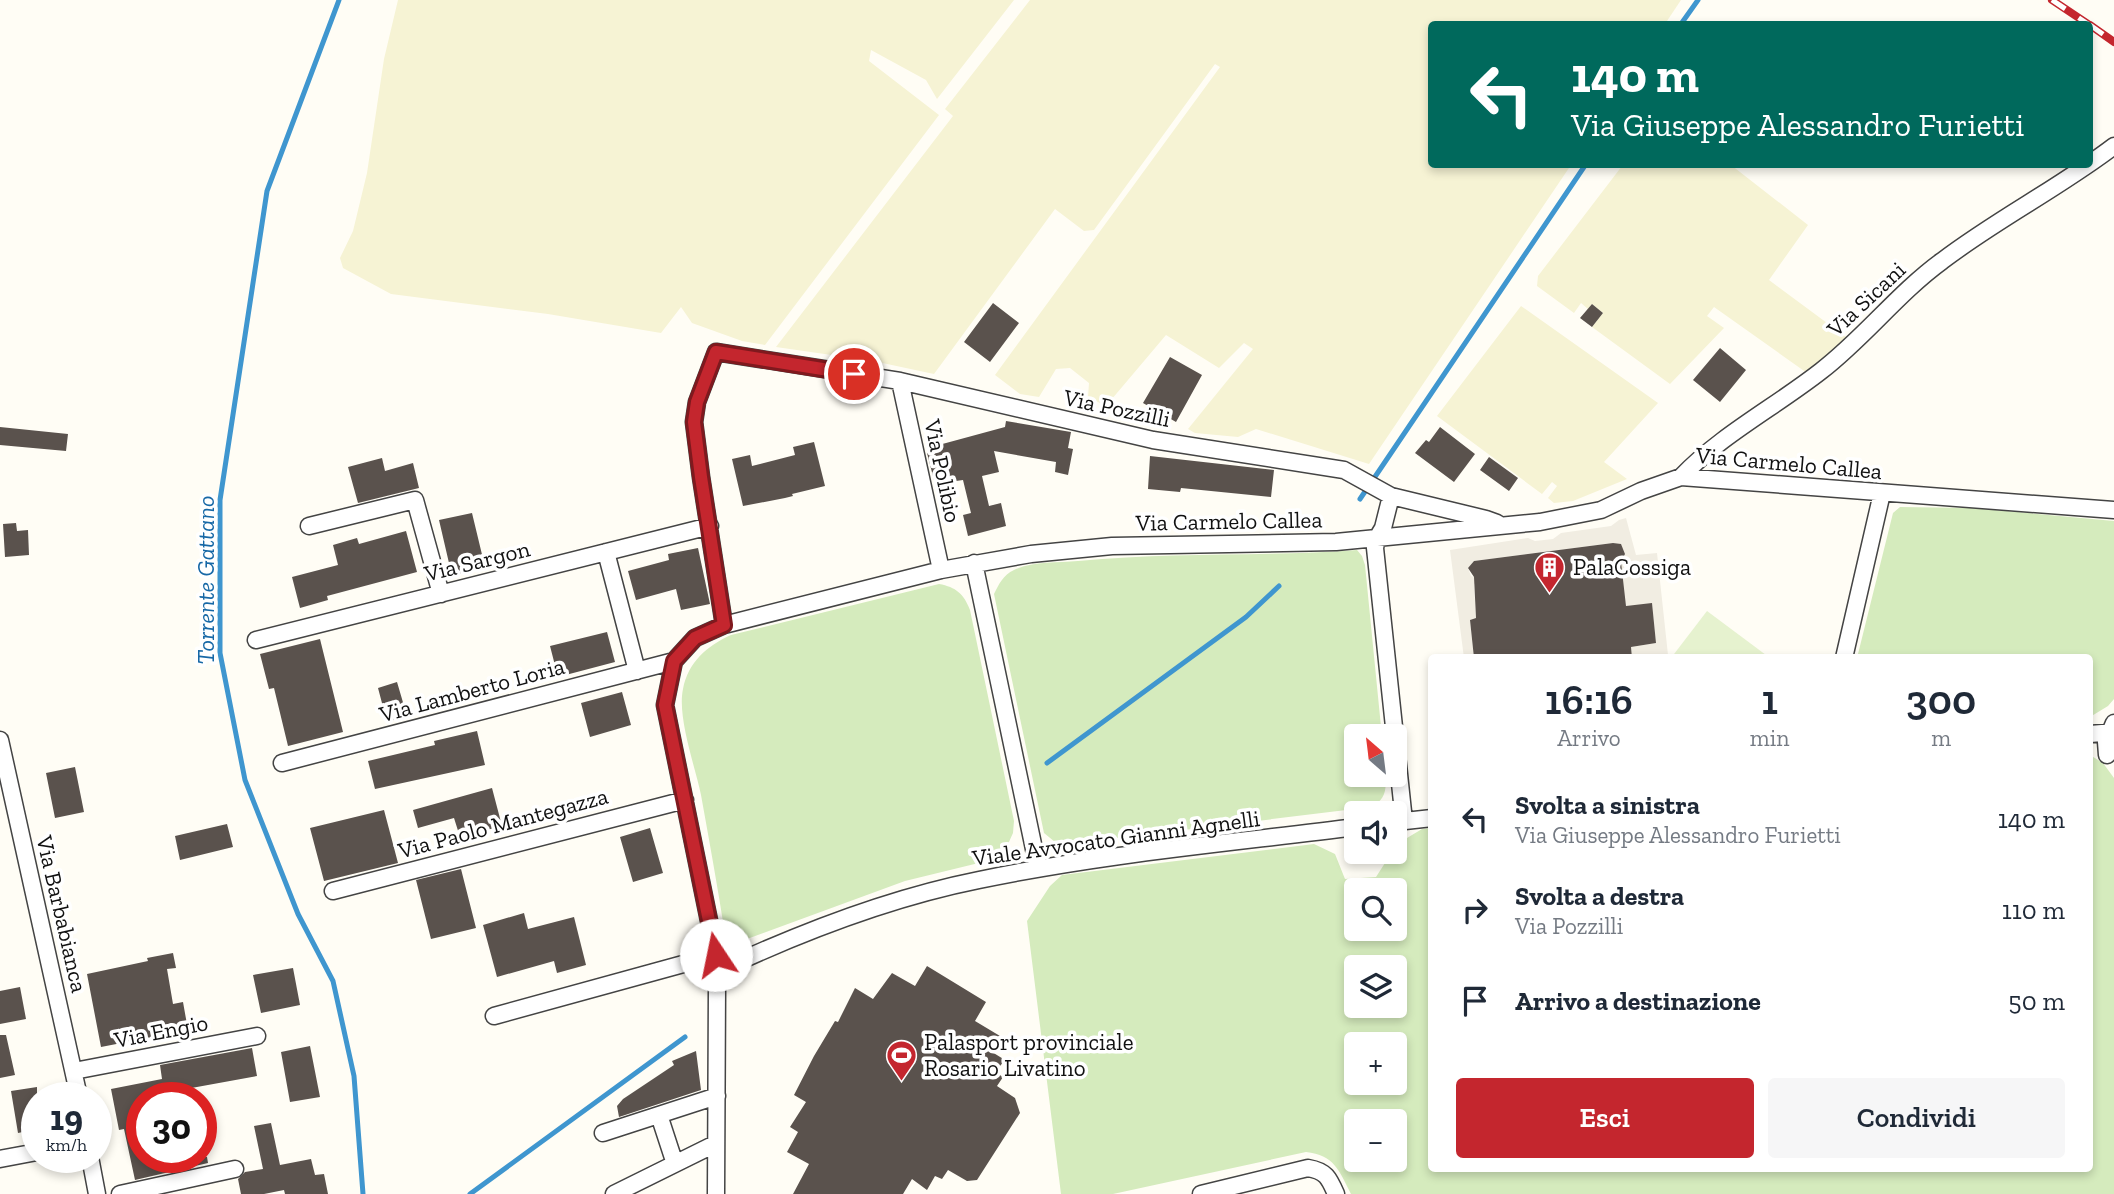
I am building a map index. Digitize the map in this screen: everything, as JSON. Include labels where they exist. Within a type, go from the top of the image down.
[{"type":"street","name":"Via Sicani","points":[[2093,162],[2114,146]]},
{"type":"street","name":"Via Sicani","points":[[1681,477],[1699,458],[1820,372],[1940,262],[2085,168]]},
{"type":"street","name":"Via Pozzilli","points":[[710,526],[694,422],[697,402],[716,352],[900,381],[1153,440],[1344,470],[1391,496],[1486,519],[1502,526]]},
{"type":"street","name":"Via Polibio","points":[[900,381],[941,570]]},
{"type":"street","name":"Via Carmelo Callea","points":[[674,661],[695,638],[724,625],[819,599],[974,563],[1112,546],[1289,544],[1540,522],[1601,510],[1641,491],[1681,477],[2114,510]]},
{"type":"street","points":[[1845,654],[1882,493]]},
{"type":"street","points":[[1391,496],[1375,548],[1397,801]]},
{"type":"street","points":[[309,526],[415,500],[441,594]]},
{"type":"street","name":"Via Sargon","points":[[256,640],[710,526]]},
{"type":"street","points":[[710,526],[724,625]]},
{"type":"street","points":[[606,552],[637,671]]},
{"type":"street","points":[[974,563],[1038,868]]},
{"type":"street","points":[[674,661],[665,705],[716,955],[729,966],[717,986],[716,1194]]},
{"type":"street","name":"Via Lamberto Loria","points":[[282,764],[674,661]]},
{"type":"street","points":[[2093,733],[2112,729]]},
{"type":"street","points":[[2110,758],[2106,742],[2112,729]]},
{"type":"street","name":"Via Barbabianca","points":[[0,740],[76,1082]]},
{"type":"street","points":[[2093,750],[2110,758]]},
{"type":"street","name":"Via Paolo Mantegazza","points":[[333,891],[684,800]]},
{"type":"street","points":[[1407,821],[1428,818]]},
{"type":"street","name":"Viale Avvocato Gianni Agnelli","points":[[729,966],[867,911],[976,880],[1038,868],[1344,829]]},
{"type":"street","points":[[494,1016],[716,955]]},
{"type":"street","name":"Via Engio","points":[[74,1071],[257,1036]]},
{"type":"street","points":[[603,1133],[717,1096]]},
{"type":"street","points":[[659,1115],[675,1164]]},
{"type":"street","points":[[614,1194],[715,1144]]},
{"type":"street","points":[[0,1159],[21,1155]]},
{"type":"street","points":[[1200,1194],[1251,1188],[1308,1168],[1320,1170],[1329,1179],[1336,1194]]},
{"type":"street","points":[[120,1194],[235,1169]]},
{"type":"street","points":[[93,1173],[97,1194]]},
{"type":"shaded area","points":[[398,0],[1014,0],[937,99],[926,80],[871,50],[869,61],[939,115],[765,345],[742,341],[692,323],[681,307],[661,333],[548,314],[391,294],[343,268],[340,258],[353,231],[367,173],[384,59]]},
{"type":"shaded area","points":[[1030,0],[1681,0],[1667,21],[1428,21],[1428,168],[1569,168],[1369,464],[1256,429],[1238,437],[1195,433],[1188,429],[1253,349],[1244,343],[1219,368],[1166,335],[1106,406],[1088,397],[1089,383],[1070,368],[1056,369],[1039,397],[1020,394],[995,375],[1220,67],[1215,64],[1094,230],[1084,231],[1055,209],[934,374],[873,361],[776,347],[953,116],[945,109]]},
{"type":"shaded area","points":[[1620,168],[1735,168],[1808,225],[1769,280],[1850,340],[1807,373],[1714,307],[1707,316],[1724,328],[1670,384],[1592,327],[1603,313],[1592,304],[1588,309],[1581,303],[1574,313],[1537,286],[1538,276]]},
{"type":"shaded area","points":[[1521,306],[1658,403],[1604,462],[1627,479],[1573,501],[1554,503],[1548,498],[1557,486],[1552,482],[1542,494],[1437,416]]},
{"type":"shaded area","points":[[1626,518],[1636,555],[1657,553],[1668,654],[1632,654],[1631,647],[1656,643],[1652,604],[1626,606],[1618,566],[1625,554],[1621,545],[1613,543],[1474,561],[1468,568],[1471,576],[1479,579],[1481,584],[1474,584],[1476,618],[1470,620],[1474,654],[1463,654],[1450,550],[1528,538],[1535,541],[1553,539],[1561,533],[1611,526]]},
{"type":"green space","points":[[1900,507],[1973,508],[2114,521],[2114,699],[2108,706],[2093,715],[2093,654],[1858,654],[1893,513]]},
{"type":"green space","points":[[1357,550],[1362,556],[1381,724],[1344,724],[1344,788],[1385,788],[1382,798],[1379,801],[1344,801],[1344,810],[1069,844],[1055,842],[1044,833],[994,594],[1007,574],[1021,567],[1045,563],[1148,556]]},
{"type":"green space","points":[[939,584],[959,592],[970,610],[1014,821],[1008,844],[991,860],[905,881],[747,939],[733,938],[724,928],[701,795],[684,727],[682,700],[689,671],[700,656],[714,644],[731,635]]},
{"type":"green space","points":[[1707,611],[1765,654],[1674,654]]},
{"type":"green space","points":[[2093,757],[2103,763],[2114,778],[2114,1194],[1351,1194],[1335,1165],[1323,1156],[1306,1152],[1113,1194],[1061,1194],[1027,921],[1050,886],[1062,875],[1314,844],[1335,854],[1345,878],[1344,941],[1407,941],[1407,878],[1360,878],[1376,877],[1384,864],[1407,864],[1407,838],[1428,828],[1428,1172],[2093,1172]]},
{"type":"building","points":[[993,303],[1019,323],[990,362],[964,342]]},
{"type":"building","points":[[1592,304],[1603,313],[1592,327],[1580,318]]},
{"type":"building","points":[[1720,348],[1746,370],[1720,402],[1693,380]]},
{"type":"building","points":[[1170,357],[1202,375],[1176,422],[1143,403]]},
{"type":"building","points":[[1006,421],[1071,432],[1068,448],[1073,449],[1068,475],[1055,472],[1056,462],[994,451],[999,472],[982,476],[989,506],[1001,503],[1006,526],[968,536],[963,515],[971,513],[963,480],[935,484],[927,453],[936,450],[935,446],[1005,427]]},
{"type":"building","points":[[0,427],[68,434],[66,451],[0,445]]},
{"type":"building","points":[[1440,427],[1475,454],[1454,482],[1415,453],[1426,440],[1429,442]]},
{"type":"building","points":[[814,442],[825,486],[785,498],[743,506],[732,459],[750,455],[752,466],[795,455],[793,447]]},
{"type":"building","points":[[1150,456],[1274,470],[1271,497],[1181,488],[1180,492],[1148,489]]},
{"type":"building","points":[[1489,457],[1518,478],[1509,491],[1480,470]]},
{"type":"building","points":[[382,458],[385,471],[413,463],[419,488],[358,503],[348,467]]},
{"type":"building","points":[[472,513],[485,567],[452,576],[439,520]]},
{"type":"building","points":[[16,523],[17,531],[28,530],[29,555],[5,557],[3,524]]},
{"type":"building","points":[[406,531],[417,572],[327,596],[328,600],[300,608],[292,577],[338,565],[333,545],[357,538],[359,544]]},
{"type":"building","name":"PalaCossiga","points":[[1621,544],[1625,554],[1621,562],[1626,606],[1652,603],[1656,643],[1631,647],[1632,654],[1474,654],[1470,620],[1476,618],[1474,577],[1468,568],[1474,561]]},
{"type":"building","points":[[698,548],[710,604],[681,610],[676,589],[636,600],[628,571],[669,560],[668,554]]},
{"type":"building","points":[[607,632],[615,662],[558,677],[550,646]]},
{"type":"building","points":[[320,639],[343,732],[288,746],[274,688],[269,689],[260,654]]},
{"type":"building","points":[[397,682],[407,716],[387,722],[378,688]]},
{"type":"building","points":[[622,692],[631,725],[590,737],[581,703]]},
{"type":"building","points":[[477,731],[485,765],[375,789],[368,761],[435,745],[434,741]]},
{"type":"building","points":[[75,767],[84,812],[55,818],[46,773]]},
{"type":"building","points":[[492,788],[502,826],[460,837],[454,818],[418,828],[413,810]]},
{"type":"building","points":[[384,810],[398,863],[324,881],[310,828]]},
{"type":"building","points":[[227,824],[233,847],[180,860],[175,836]]},
{"type":"building","points":[[650,828],[663,873],[633,882],[620,837]]},
{"type":"building","points":[[461,869],[476,928],[431,939],[416,880]]},
{"type":"building","points":[[524,913],[528,929],[574,917],[586,965],[557,973],[554,961],[497,977],[483,925]]},
{"type":"building","points":[[173,953],[176,968],[167,969],[173,1004],[183,1002],[188,1030],[101,1047],[87,974]]},
{"type":"building","name":"Palasport provinciale Rosario Livatino","points":[[927,966],[986,1002],[975,1021],[1000,1036],[992,1052],[1005,1060],[995,1072],[1003,1077],[997,1086],[1015,1098],[1020,1113],[977,1180],[967,1181],[948,1170],[942,1179],[935,1176],[927,1190],[912,1179],[903,1194],[793,1194],[809,1164],[787,1152],[798,1132],[790,1127],[806,1102],[794,1095],[814,1056],[835,1021],[838,1022],[855,988],[873,999],[892,973],[915,986]]},
{"type":"building","points":[[293,968],[300,1005],[261,1013],[253,975]]},
{"type":"building","points":[[20,987],[26,1019],[0,1024],[0,991]]},
{"type":"building","points":[[0,1035],[6,1035],[15,1075],[0,1078]]},
{"type":"building","points":[[310,1046],[320,1097],[290,1102],[281,1052]]},
{"type":"building","points":[[252,1048],[257,1076],[217,1083],[147,1082],[162,1079],[160,1065]]},
{"type":"building","points":[[696,1051],[701,1090],[619,1117],[617,1106],[623,1099],[674,1065],[672,1061]]},
{"type":"building","points":[[126,1086],[126,1138],[124,1129],[119,1130],[112,1089]]},
{"type":"building","points":[[21,1089],[21,1132],[18,1133],[11,1091]]},
{"type":"building","points":[[271,1123],[280,1165],[311,1159],[315,1175],[324,1174],[328,1194],[285,1194],[284,1190],[264,1194],[241,1194],[238,1179],[245,1172],[263,1169],[254,1126]]},
{"type":"building","points":[[133,1173],[165,1173],[135,1180]]},
{"type":"waterway","name":"Torrente Gattano","points":[[339,0],[267,191],[220,500],[220,653],[245,780],[298,914],[333,981],[354,1076],[363,1194]]},
{"type":"waterway","points":[[1683,21],[1698,0]]},
{"type":"waterway","points":[[1360,499],[1583,168]]},
{"type":"waterway","points":[[1047,763],[1246,617],[1279,586]]},
{"type":"waterway","points":[[470,1194],[685,1037]]},
{"type":"railway","points":[[2052,0],[2084,21]]},
{"type":"railway","points":[[2093,27],[2114,42]]},
{"type":"place","name":"PalaCossiga","points":[[1550,594]]},
{"type":"place","name":"Palasport provinciale Rosario Livatino","points":[[901,1082]]},
{"type":"route","points":[[716,955],[665,705],[674,661],[695,638],[724,625],[694,422],[697,402],[716,352],[854,374]]}]
